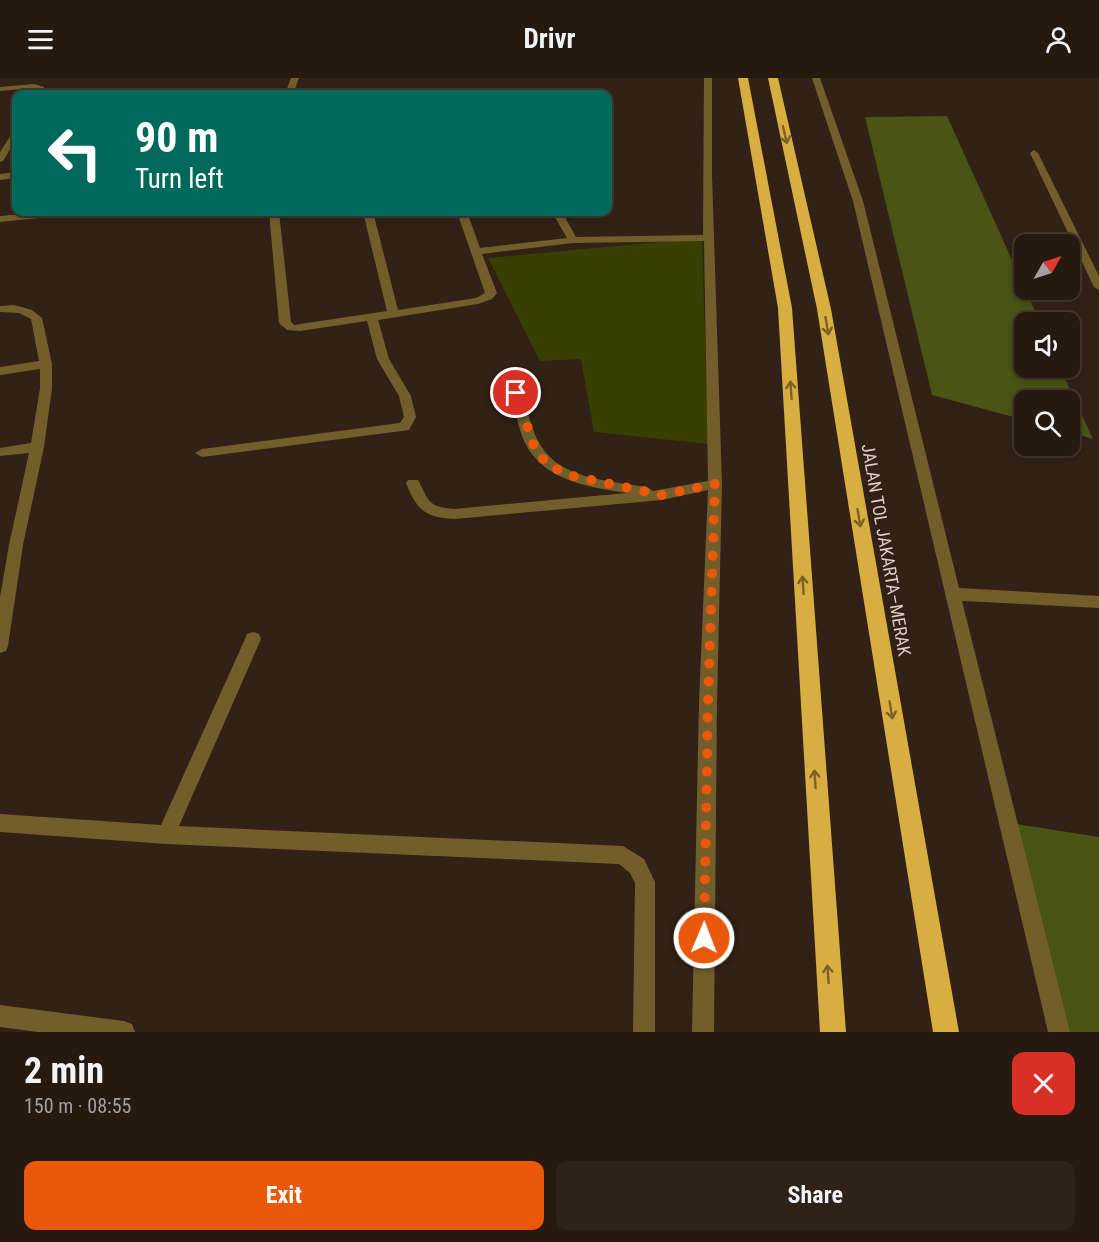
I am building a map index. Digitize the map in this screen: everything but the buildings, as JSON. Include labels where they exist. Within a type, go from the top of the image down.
[{"type":"highway","points":[[744,78],[785,308],[833,1032]]},
{"type":"highway","name":"JALAN TOL JAKARTA–MERAK","points":[[773,78],[824,309],[946,1032]]},
{"type":"street","points":[[703,1032],[708,703],[715,484],[707,175],[708,78]]},
{"type":"street","points":[[816,78],[858,201],[1059,1032]]},
{"type":"street","points":[[0,89],[34,86],[41,90]]},
{"type":"street","points":[[0,159],[12,142]]},
{"type":"street","points":[[1034,153],[1099,287]]},
{"type":"street","points":[[0,219],[30,216]]},
{"type":"street","points":[[274,216],[287,326],[300,328],[393,312],[478,301],[488,297],[491,293],[464,216]]},
{"type":"street","points":[[369,216],[393,312]]},
{"type":"street","points":[[559,216],[573,240]]},
{"type":"street","points":[[477,252],[573,240],[710,238]]},
{"type":"street","points":[[0,309],[19,309],[31,313],[36,318],[46,364],[46,388],[37,447],[16,546],[0,646]]},
{"type":"street","points":[[202,453],[404,427],[410,417],[405,396],[383,359],[372,317]]},
{"type":"street","points":[[0,371],[46,364]]},
{"type":"street","points":[[516,393],[535,449],[547,464],[568,475],[662,495]]},
{"type":"street","points":[[0,452],[37,447]]},
{"type":"street","points":[[413,483],[421,504],[437,513],[662,495],[715,484]]},
{"type":"street","points":[[0,548],[16,546]]},
{"type":"street","points":[[953,594],[1099,602]]},
{"type":"street","points":[[166,835],[253,639]]},
{"type":"street","points":[[0,823],[166,835],[623,855],[637,866],[645,882],[644,1032]]},
{"type":"street","points":[[0,1016],[124,1032]]},
{"type":"green space","points":[[947,116],[1014,264],[1014,300],[1030,300],[1035,312],[1014,312],[1014,378],[1065,378],[1070,390],[1014,390],[1014,417],[932,395],[865,117]]},
{"type":"green space","points":[[702,238],[708,444],[594,432],[581,359],[540,361],[488,258]]},
{"type":"green space","points":[[1080,411],[1093,439],[1080,435]]},
{"type":"green space","points":[[1009,823],[1099,837],[1099,1032],[1064,1032]]},
{"type":"route","points":[[516,393],[535,449],[547,464],[557,470],[568,475],[662,495],[715,484],[704,938]]}]
